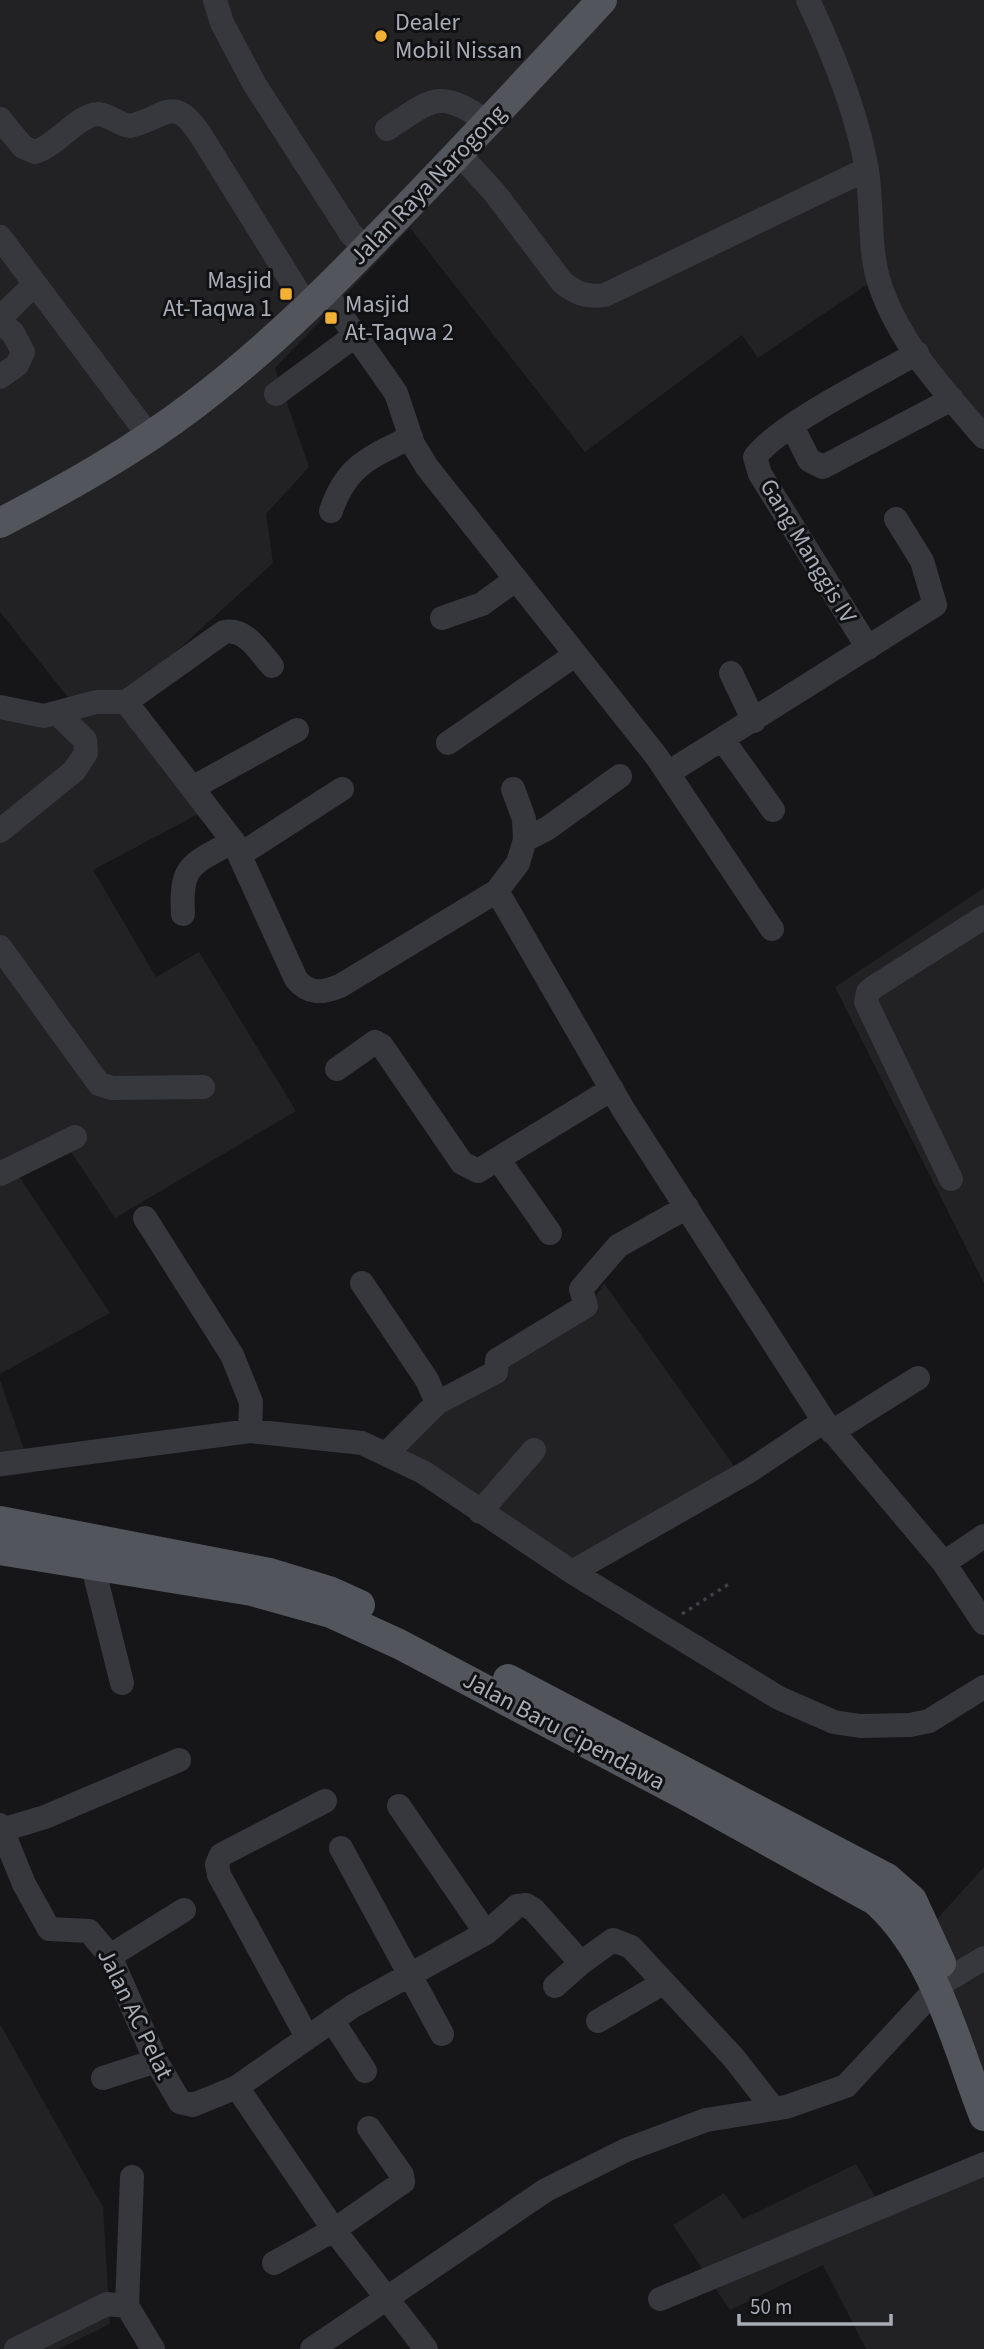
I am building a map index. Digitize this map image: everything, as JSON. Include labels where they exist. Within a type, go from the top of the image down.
[{"type":"main road","name":"Jalan Raya Narogong","points":[[0,523],[72,485],[149,436],[215,388],[316,300],[460,155],[602,0]]},
{"type":"main road","name":"Jalan Baru Cipendawa","points":[[0,1521],[270,1573],[329,1591],[403,1636],[690,1785],[876,1901],[895,1919],[942,1984],[984,2062]]},
{"type":"main road","name":"Jalan Baru Cipendawa","points":[[0,1550],[252,1591],[403,1636]]},
{"type":"main road","name":"Jalan Baru Cipendawa","points":[[942,1984],[984,2116]]},
{"type":"street","points":[[215,0],[222,23],[255,85],[351,234],[366,249]]},
{"type":"street","points":[[808,0],[845,94],[867,169],[875,261],[880,285],[891,313],[917,353],[984,437]]},
{"type":"street","points":[[387,129],[435,100],[449,100],[467,107],[489,123]]},
{"type":"street","points":[[0,119],[23,147],[35,152],[47,148],[89,116],[107,116],[130,126],[170,110],[181,112],[200,134],[316,300],[356,335],[396,393],[411,437],[427,467],[575,655],[610,694],[668,774],[772,929]]},
{"type":"street","points":[[460,155],[494,192],[562,282],[572,290],[594,297],[605,295],[867,169]]},
{"type":"street","points":[[0,237],[149,436]]},
{"type":"street","points":[[0,377],[17,365],[23,352],[13,333],[0,320],[35,285]]},
{"type":"street","points":[[275,394],[356,335]]},
{"type":"street","name":"Gang Manggis IV","points":[[868,648],[760,474],[755,457],[762,448],[792,426],[917,353]]},
{"type":"street","name":"Gang Manggis IV","points":[[792,426],[809,460],[822,467],[952,399]]},
{"type":"street","points":[[331,511],[341,483],[355,469],[411,437]]},
{"type":"street","name":"Gang Manggis IV","points":[[668,774],[935,605],[922,561],[896,519]]},
{"type":"street","points":[[442,618],[482,604],[515,580]]},
{"type":"street","points":[[0,708],[44,716],[96,702],[126,702],[223,632],[233,631],[246,637],[272,666]]},
{"type":"street","points":[[448,743],[575,655]]},
{"type":"street","points":[[731,673],[754,721]]},
{"type":"street","points":[[126,702],[194,787],[237,847],[296,979],[317,993],[340,986],[497,891],[518,863],[525,840],[524,820],[513,789]]},
{"type":"street","points":[[0,831],[84,760],[85,740],[58,714]]},
{"type":"street","points":[[194,787],[297,730]]},
{"type":"street","points":[[723,740],[774,810]]},
{"type":"street","points":[[525,840],[556,823],[620,776]]},
{"type":"street","points":[[183,914],[182,884],[187,870],[237,847],[342,789]]},
{"type":"street","points":[[497,891],[612,1089],[828,1426],[944,1563],[984,1623]]},
{"type":"street","points":[[951,1179],[866,1002],[868,992],[874,987],[984,917]]},
{"type":"street","points":[[0,947],[99,1084],[112,1088],[203,1087]]},
{"type":"street","points":[[337,1069],[375,1042],[383,1046],[462,1163],[478,1171],[612,1089]]},
{"type":"street","points":[[0,1174],[75,1137]]},
{"type":"street","points":[[498,1159],[550,1233]]},
{"type":"street","points":[[387,1453],[437,1403],[496,1372],[497,1360],[586,1306],[581,1289],[618,1246],[687,1208]]},
{"type":"street","points":[[145,1218],[232,1355],[251,1402],[250,1431]]},
{"type":"street","points":[[362,1283],[427,1380],[437,1403]]},
{"type":"street","points":[[572,1572],[828,1426],[918,1378]]},
{"type":"street","points":[[0,1464],[250,1431],[344,1440],[387,1453],[423,1472],[572,1572],[779,1698],[834,1722],[860,1726],[910,1725],[929,1721],[984,1687]]},
{"type":"street","points":[[480,1512],[534,1450]]},
{"type":"street","points":[[944,1563],[984,1536]]},
{"type":"street","points":[[93,1567],[122,1683]]},
{"type":"street","points":[[2,1837],[179,1760]]},
{"type":"street","points":[[307,2037],[219,1875],[217,1864],[222,1855],[325,1801]]},
{"type":"street","points":[[399,1807],[486,1933]]},
{"type":"street","name":"Jalan AC Pelat","points":[[2,1837],[49,1929],[89,1931],[110,1956],[156,2061],[185,2105],[193,2105],[237,2087]]},
{"type":"street","points":[[341,1848],[442,2034]]},
{"type":"street","points":[[426,2349],[385,2300],[334,2230],[237,2087],[332,2020],[486,1933],[517,1906],[526,1905],[534,1910],[582,1964]]},
{"type":"street","points":[[110,1956],[184,1910]]},
{"type":"street","points":[[555,1986],[612,1940],[623,1941],[733,2057],[773,2108]]},
{"type":"street","points":[[312,2349],[547,2190],[625,2150],[706,2119],[773,2108],[846,2086],[942,1984],[984,1958]]},
{"type":"street","points":[[598,2021],[663,1983]]},
{"type":"street","points":[[332,2020],[365,2071]]},
{"type":"street","points":[[103,2078],[156,2061]]},
{"type":"street","points":[[274,2263],[334,2230],[403,2182],[402,2175],[369,2127]]},
{"type":"street","points":[[660,2299],[984,2164]]},
{"type":"street","points":[[132,2177],[127,2306],[153,2349]]},
{"type":"street","points":[[16,2349],[107,2304],[127,2306]]},
{"type":"path","points":[[663,1626],[732,1582]]},
{"type":"shaded area","points":[[0,0],[984,0],[984,426],[871,282],[758,358],[742,335],[585,452],[410,228],[275,368],[309,467],[266,514],[273,563],[120,703],[202,812],[93,870],[156,977],[199,952],[296,1111],[115,1218],[61,1137],[10,1163],[110,1313],[0,1374],[0,710],[75,706],[0,612]]},
{"type":"shaded area","points":[[984,888],[984,1283],[835,987]]},
{"type":"shaded area","points":[[604,1283],[739,1473],[564,1573],[392,1454],[436,1409],[491,1379],[586,1314]]},
{"type":"shaded area","points":[[0,1380],[32,1473],[0,1477]]},
{"type":"shaded area","points":[[984,1867],[984,2114],[910,1949]]},
{"type":"shaded area","points":[[0,2024],[103,2207],[110,2324],[59,2349],[0,2349]]},
{"type":"shaded area","points":[[984,2163],[984,2349],[866,2349],[823,2265],[730,2310],[673,2225],[724,2193],[743,2219],[856,2164],[880,2205]]},
{"type":"place","name":"Dealer Mobil Nissan","points":[[381,36]]},
{"type":"place","name":"Masjid At-Taqwa 1","points":[[286,294]]},
{"type":"place","name":"Masjid At-Taqwa 2","points":[[331,318]]}]
